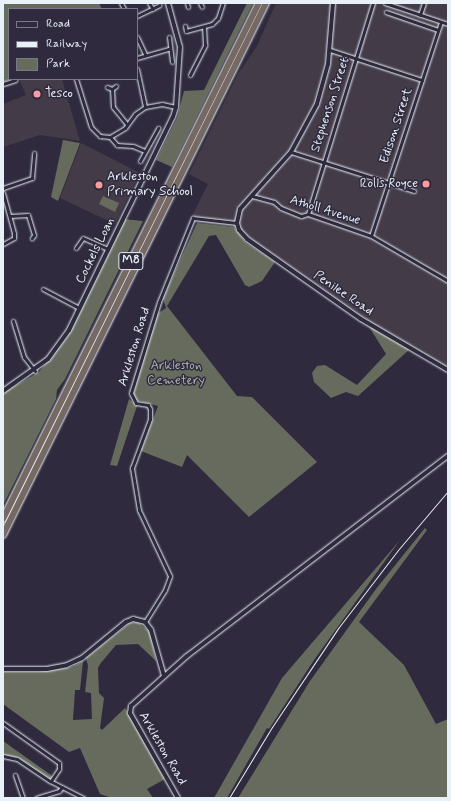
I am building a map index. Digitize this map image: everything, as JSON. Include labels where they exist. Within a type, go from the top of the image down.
[{"type":"highway","name":"M8","points":[[3,519],[259,3]]},
{"type":"highway","name":"M8","points":[[3,535],[267,3]]},
{"type":"street","points":[[150,3],[153,9]]},
{"type":"street","name":"Cockels Loan","points":[[3,391],[35,371],[48,359],[69,330],[176,107],[180,47],[168,3]]},
{"type":"street","points":[[200,3],[202,7]]},
{"type":"street","points":[[185,26],[186,31],[204,28],[218,18],[223,3]]},
{"type":"street","points":[[237,223],[240,209],[291,152],[317,104],[330,50],[333,3]]},
{"type":"street","name":"Stephenson Street","points":[[308,214],[372,3]]},
{"type":"street","points":[[385,3],[398,5],[420,15],[448,24]]},
{"type":"street","points":[[420,15],[424,3]]},
{"type":"street","points":[[138,16],[160,5]]},
{"type":"street","points":[[386,12],[438,30]]},
{"type":"street","name":"Edison Street","points":[[371,236],[441,22]]},
{"type":"street","points":[[190,75],[205,45],[204,28]]},
{"type":"street","points":[[169,37],[169,49],[172,62]]},
{"type":"street","points":[[138,39],[145,54]]},
{"type":"street","points":[[138,58],[145,54],[169,49]]},
{"type":"street","points":[[330,50],[422,80]]},
{"type":"street","points":[[138,74],[145,107]]},
{"type":"street","points":[[3,84],[15,80]]},
{"type":"street","points":[[76,80],[92,129],[100,136],[110,137],[125,128],[127,124],[145,107],[162,104],[176,107]]},
{"type":"street","points":[[112,89],[116,86]]},
{"type":"street","points":[[107,87],[112,89]]},
{"type":"street","points":[[112,89],[113,107],[127,124]]},
{"type":"street","points":[[140,161],[158,128]]},
{"type":"street","points":[[110,137],[117,146],[133,146],[145,152]]},
{"type":"street","points":[[291,152],[414,192]]},
{"type":"street","points":[[3,188],[32,178],[34,153]]},
{"type":"street","points":[[3,193],[10,216],[14,238],[3,244]]},
{"type":"street","name":"Atholl Avenue","points":[[252,196],[274,202],[281,208],[301,216],[308,214],[371,236],[448,281]]},
{"type":"street","points":[[10,216],[28,215],[34,235],[32,238]]},
{"type":"street","name":"Arkleston Road","points":[[145,622],[165,590],[170,576],[140,510],[132,468],[150,419],[150,409],[148,405],[136,403],[131,393],[159,302],[193,218],[237,223]]},
{"type":"street","name":"Penilee Road","points":[[237,223],[247,239],[333,300],[448,370]]},
{"type":"street","points":[[76,248],[83,238],[108,249]]},
{"type":"street","points":[[43,288],[79,308]]},
{"type":"street","points":[[13,321],[24,357],[35,371]]},
{"type":"street","name":"Arkleston Road","points":[[178,798],[129,711],[164,676],[448,456]]},
{"type":"street","points":[[3,669],[46,669],[67,665],[82,658],[126,622],[133,619],[145,622],[151,630],[164,676]]},
{"type":"street","points":[[3,723],[59,763],[59,769],[51,781]]},
{"type":"street","points":[[3,756],[17,759],[51,781],[84,798]]},
{"type":"street","points":[[15,776],[23,798]]},
{"type":"street","points":[[36,798],[46,797],[59,791],[62,787]]},
{"type":"shaded area","points":[[276,3],[448,3],[448,368],[359,317],[246,243],[234,227],[197,223],[198,217],[192,216],[208,184],[189,174],[238,74],[257,46]]},
{"type":"shaded area","points":[[19,80],[62,80],[80,141],[40,135],[3,147],[3,104],[26,95]]},
{"type":"shaded area","name":"Arkleston Primary School","points":[[81,143],[140,173],[115,224],[60,198]]},
{"type":"green space","points":[[3,3],[99,3],[102,8],[8,8],[8,80],[10,80],[3,82]]},
{"type":"green space","points":[[247,3],[253,3],[172,167],[156,160],[177,118],[184,91],[204,90]]},
{"type":"green space","points":[[63,140],[80,143],[58,201],[51,197]]},
{"type":"green space","points":[[103,196],[119,203],[115,212],[99,204]]},
{"type":"green space","points":[[124,219],[143,221],[65,379],[57,390],[56,399],[3,505],[3,393],[39,372],[68,336]]},
{"type":"green space","name":"Arkleston Cemetery","points":[[197,223],[234,227],[246,243],[275,262],[262,281],[249,287],[245,285],[216,235],[209,236],[167,306],[237,396],[252,397],[317,462],[249,517],[187,455],[182,467],[141,451],[158,406],[135,400],[133,394],[157,314],[166,308],[163,298]]},
{"type":"green space","points":[[368,325],[410,349],[358,396],[346,392],[331,398],[314,382],[312,373],[317,366],[325,365],[357,385],[386,354]]},
{"type":"green space","points":[[129,399],[137,406],[117,466],[110,465]]},
{"type":"green space","points":[[425,528],[427,530],[359,622],[404,665],[436,724],[448,719],[448,798],[238,798],[310,681],[376,589]]},
{"type":"green space","points":[[400,540],[314,660],[269,729],[267,728],[227,798],[214,798],[282,678]]},
{"type":"green space","points":[[138,622],[150,632],[156,661],[138,644],[116,645],[100,664],[98,668],[99,693],[104,698],[100,728],[102,730],[125,708],[165,779],[147,789],[153,798],[112,798],[100,794],[80,748],[69,752],[3,704],[3,672],[39,672],[72,667],[83,661],[80,690],[75,690],[73,720],[92,719],[91,693],[85,692],[88,666],[86,658],[130,623]]},
{"type":"green space","points":[[3,741],[51,775],[53,778],[51,781],[18,758],[3,755]]},
{"type":"railway","points":[[229,798],[272,727],[339,627],[398,550],[448,491]]},
{"type":"place","name":"Tesco","points":[[37,94]]},
{"type":"place","name":"Rolls Royce","points":[[426,184]]},
{"type":"place","name":"Arkleston Primary School","points":[[99,185]]}]
